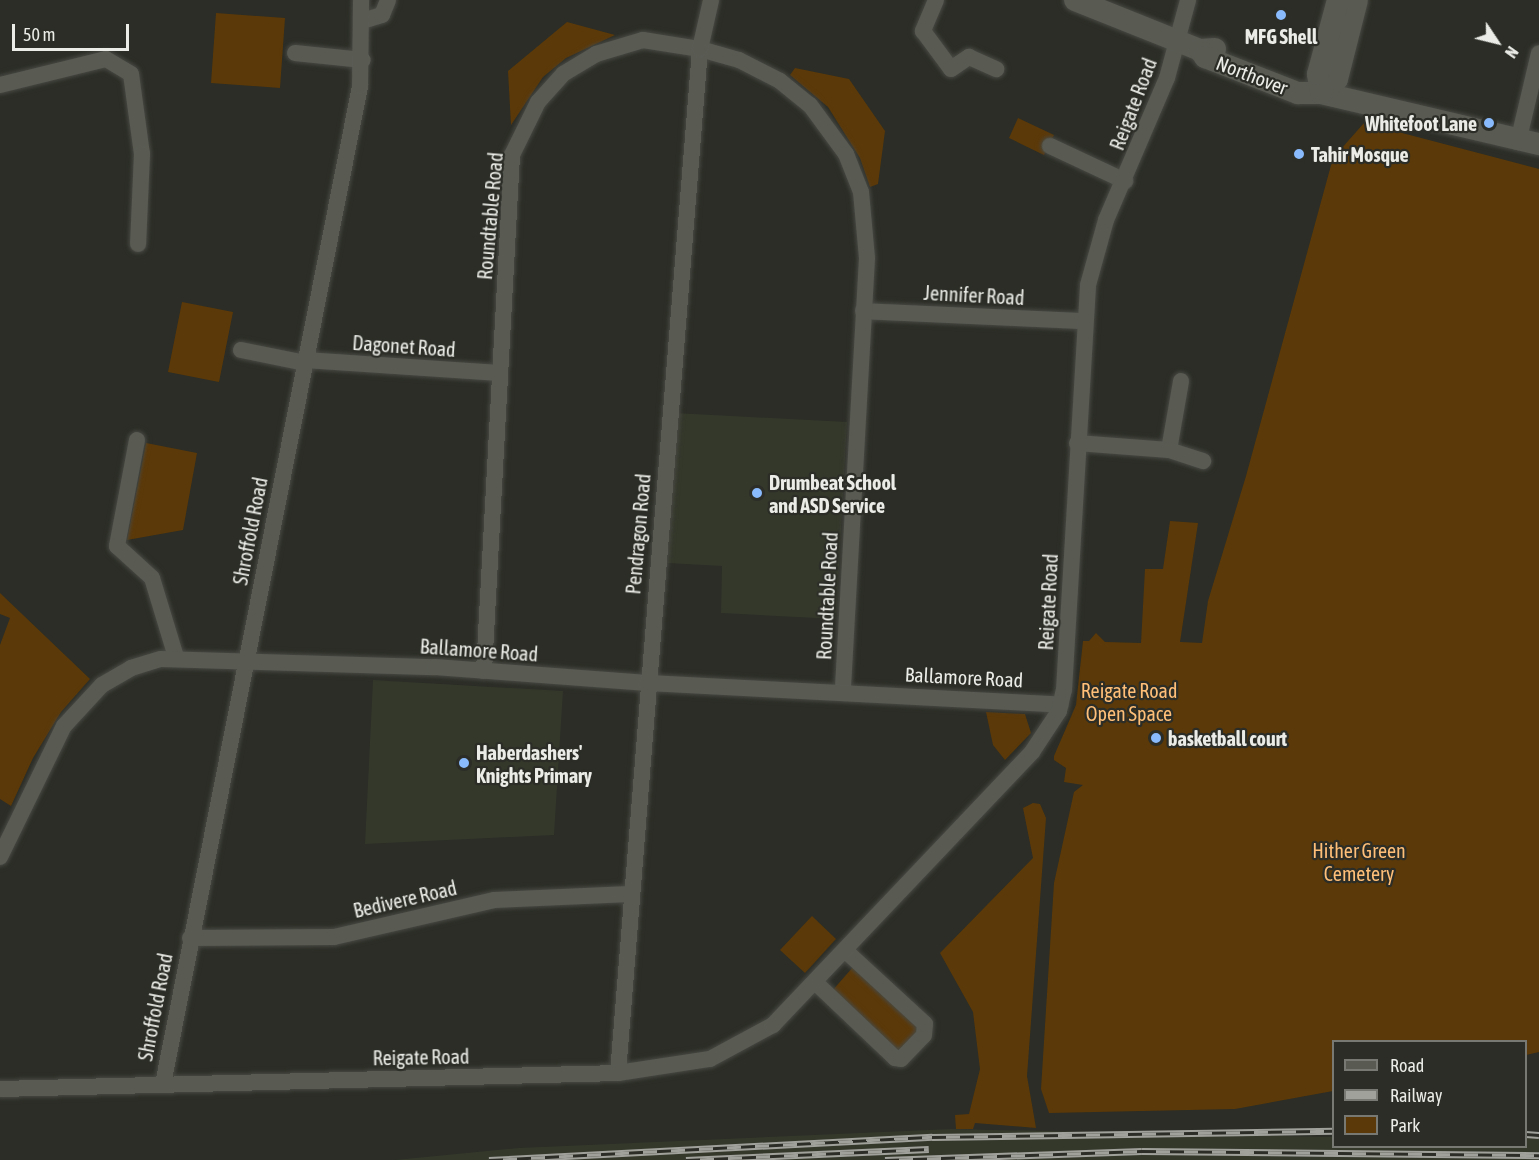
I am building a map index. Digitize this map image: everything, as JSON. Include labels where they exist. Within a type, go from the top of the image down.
[{"type":"street","name":"Shroffold Road","points":[[163,1084],[363,60],[361,0]]},
{"type":"street","points":[[362,21],[382,15],[388,0]]},
{"type":"street","name":"Pendragon Road","points":[[618,1073],[630,894],[700,48],[711,0]]},
{"type":"street","points":[[936,0],[923,31],[951,69],[969,57],[996,69]]},
{"type":"street","name":"Northover","points":[[1075,0],[1200,50],[1205,57],[1288,90],[1321,93],[1528,143]]},
{"type":"street","name":"Reigate Road","points":[[0,1089],[618,1073],[710,1059],[773,1025],[816,983],[1032,752],[1047,734],[1060,705],[1065,679],[1084,321],[1096,251],[1178,42],[1188,0]]},
{"type":"street","points":[[1321,93],[1318,74],[1338,0]]},
{"type":"street","points":[[1321,93],[1337,79],[1356,0]]},
{"type":"street","name":"Roundtable Road","points":[[484,671],[512,155],[538,102],[563,74],[596,54],[643,40],[700,48],[739,60],[780,81],[810,105],[846,154],[861,192],[867,258],[843,692]]},
{"type":"street","points":[[1528,143],[1539,52]]},
{"type":"street","points":[[295,53],[363,60]]},
{"type":"street","points":[[0,85],[106,59],[131,74],[142,154],[138,244]]},
{"type":"street","name":"Reigate Road","points":[[1050,146],[1125,181]]},
{"type":"street","name":"Jennifer Road","points":[[863,311],[1084,321]]},
{"type":"street","name":"Dagonet Road","points":[[241,350],[305,362],[500,373]]},
{"type":"street","points":[[1169,450],[1181,381]]},
{"type":"street","points":[[137,440],[117,546],[152,578],[176,657]]},
{"type":"street","points":[[1077,442],[1169,450],[1203,461]]},
{"type":"street","name":"Ballamore Road","points":[[0,857],[45,758],[82,704],[102,684],[131,668],[176,657],[484,671],[647,683],[1060,705]]},
{"type":"street","name":"Bedivere Road","points":[[190,938],[334,937],[494,900],[630,894]]},
{"type":"street","points":[[816,983],[895,1058],[901,1059],[924,1035],[925,1024],[846,951]]},
{"type":"shaded area","name":"Drumbeat School and ASD Service","points":[[675,413],[847,422],[836,619],[721,613],[722,566],[667,563]]},
{"type":"shaded area","name":"Haberdashers' Knights Primary","points":[[373,680],[563,691],[554,835],[365,844]]},
{"type":"shaded area","points":[[951,1129],[1332,1137],[1332,1148],[1527,1148],[1527,1136],[1539,1136],[1539,1160],[395,1160],[519,1148]]},
{"type":"green space","points":[[216,13],[285,18],[280,88],[211,83]]},
{"type":"green space","points":[[567,22],[615,35],[566,58],[543,77],[511,125],[508,71]]},
{"type":"green space","points":[[795,68],[849,79],[885,131],[878,184],[870,187],[860,158],[828,107],[790,75]]},
{"type":"green space","points":[[1018,118],[1054,135],[1044,155],[1009,138]]},
{"type":"green space","name":"Hither Green Cemetery","points":[[1364,123],[1539,169],[1539,1052],[1527,1055],[1527,1040],[1332,1040],[1332,1091],[1235,1109],[1049,1113],[1041,1089],[1054,883],[1074,792],[1083,785],[1064,782],[1066,768],[1054,760],[1054,756],[1076,705],[1083,641],[1089,641],[1096,633],[1105,642],[1141,643],[1145,569],[1163,569],[1170,521],[1198,523],[1180,642],[1202,643],[1208,601],[1246,476],[1333,158]]},
{"type":"green space","points":[[182,302],[233,312],[219,382],[168,372]]},
{"type":"green space","points":[[146,443],[197,453],[183,530],[127,540]]},
{"type":"green space","points":[[0,593],[90,679],[61,712],[33,758],[11,806],[0,799],[0,645],[10,618],[0,614]]},
{"type":"green space","points":[[986,712],[1025,714],[1031,733],[1005,760],[993,745]]},
{"type":"green space","points":[[1033,803],[1040,804],[1046,818],[1027,1076],[1036,1128],[975,1123],[973,1129],[956,1129],[955,1115],[969,1114],[980,1069],[973,1012],[940,953],[1033,858],[1023,808]]},
{"type":"green space","points":[[812,916],[836,939],[805,973],[780,950]]},
{"type":"green space","points":[[853,967],[917,1027],[918,1031],[899,1052],[832,991]]},
{"type":"railway","points":[[489,1160],[932,1137],[1332,1131]]},
{"type":"railway","points":[[1527,1134],[1539,1135]]},
{"type":"railway","points":[[686,1160],[929,1149]]},
{"type":"railway","points":[[885,1160],[1142,1151],[1539,1155]]},
{"type":"place","name":"MFG Shell","points":[[1281,15]]},
{"type":"place","name":"Whitefoot Lane","points":[[1489,123]]},
{"type":"place","name":"Tahir Mosque","points":[[1299,154]]},
{"type":"place","name":"Drumbeat School and ASD Service","points":[[757,493]]},
{"type":"place","name":"basketball court","points":[[1156,738]]},
{"type":"place","name":"Haberdashers' Knights Primary","points":[[464,763]]},
{"type":"park label","name":"Reigate Road Open Space","points":[[1129,702]]}]
